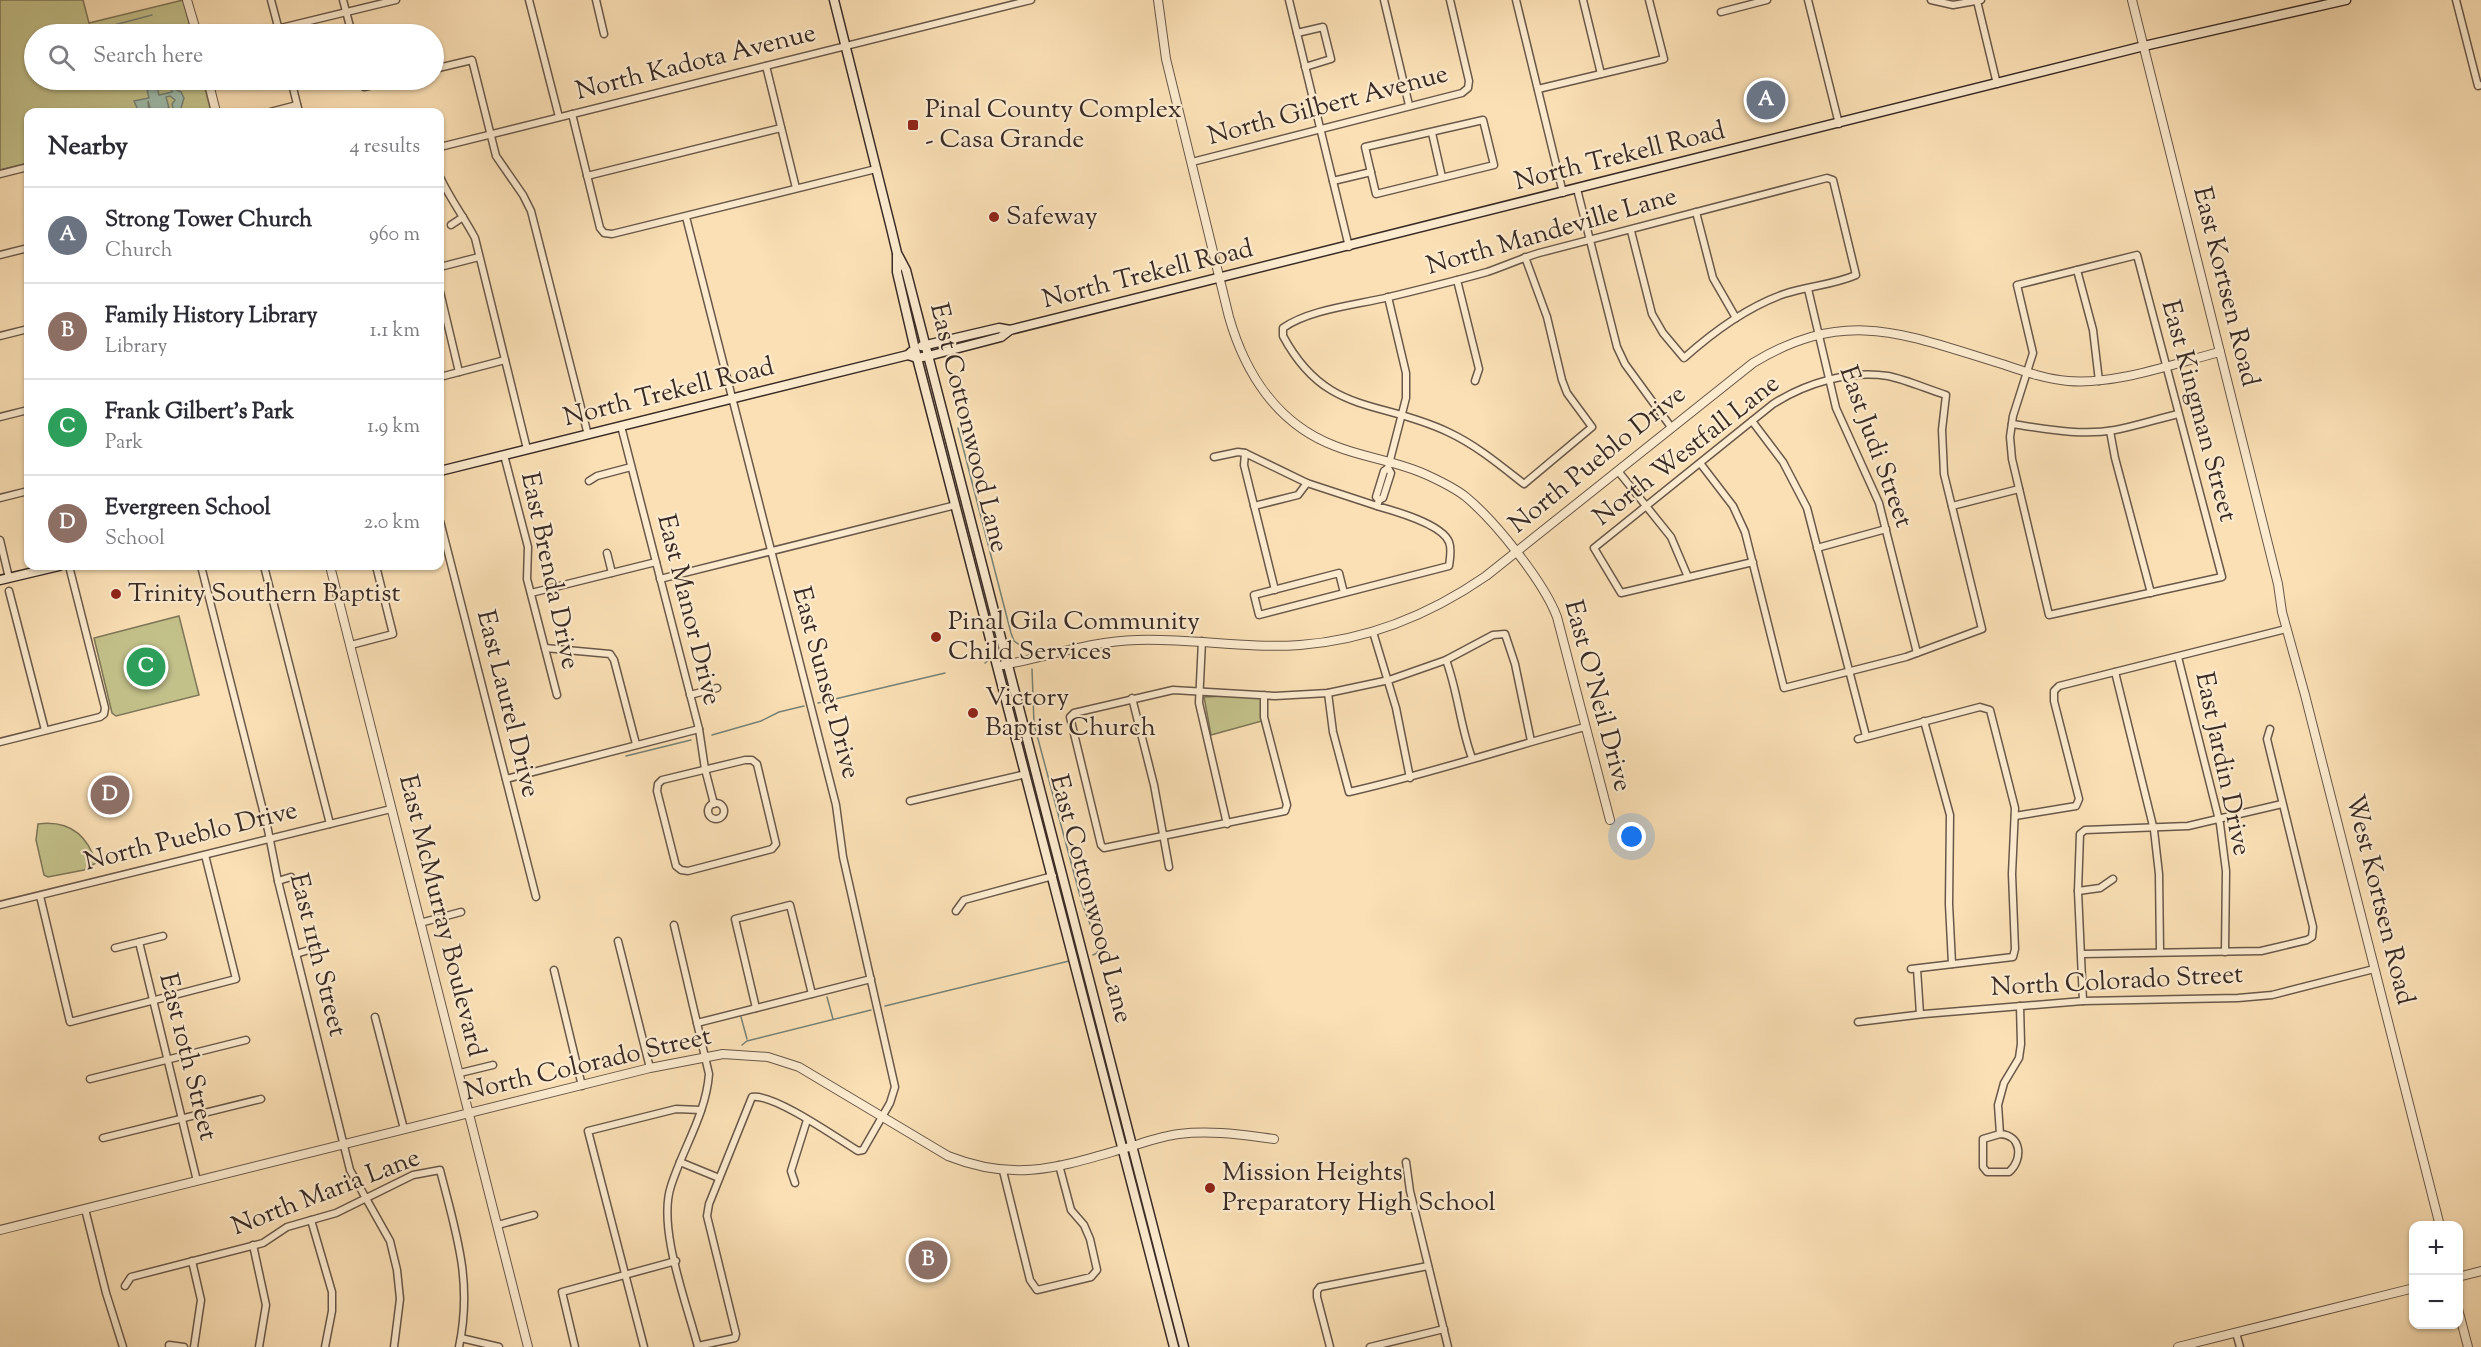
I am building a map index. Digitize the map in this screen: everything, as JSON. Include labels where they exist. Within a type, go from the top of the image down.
[{"type":"main road","name":"East Cottonwood Lane","points":[[834,0],[897,253],[906,270],[956,463],[1026,774],[1184,1347]]},
{"type":"main road","name":"North Trekell Road","points":[[917,358],[1000,337],[1010,330],[1349,247],[2144,46],[2346,0]]},
{"type":"main road","name":"East Cottonwood Lane","points":[[897,253],[897,272],[911,352],[917,358],[956,505],[1003,665],[1128,1147],[1174,1347]]},
{"type":"main road","name":"North Trekell Road","points":[[444,470],[732,399],[911,352],[925,346],[999,328],[1010,330]]},
{"type":"main road","points":[[945,465],[956,463]]},
{"type":"main road","points":[[0,580],[42,570]]},
{"type":"street","points":[[188,0],[194,24]]},
{"type":"street","points":[[271,0],[277,24]]},
{"type":"street","points":[[344,0],[349,24]]},
{"type":"street","points":[[306,24],[396,0]]},
{"type":"street","points":[[529,0],[559,117]]},
{"type":"street","points":[[596,0],[604,34]]},
{"type":"street","name":"North Kadota Avenue","points":[[444,146],[1031,0]]},
{"type":"street","name":"East O'Neil Drive","points":[[1158,0],[1166,59],[1238,347],[1250,372],[1282,412],[1300,427],[1334,446],[1389,465],[1425,474],[1465,496],[1483,512],[1516,553],[1550,599],[1610,820]]},
{"type":"street","points":[[1289,0],[1349,247]]},
{"type":"street","points":[[1384,0],[1409,105]]},
{"type":"street","name":"North Gilbert Avenue","points":[[1192,162],[1462,93],[1468,88],[1469,81],[1450,0]]},
{"type":"street","points":[[1516,0],[1563,193]]},
{"type":"street","points":[[1583,0],[1601,74]]},
{"type":"street","points":[[1538,89],[1664,59],[1649,0]]},
{"type":"street","points":[[1721,12],[1767,0]]},
{"type":"street","points":[[1808,0],[1839,124]]},
{"type":"street","name":"East Kortsen Road","points":[[2132,0],[2277,584]]},
{"type":"street","points":[[2456,0],[2478,74],[2479,85]]},
{"type":"street","points":[[1934,1],[1953,5],[1979,1],[1997,84]]},
{"type":"street","points":[[1297,33],[1323,27],[1331,59],[1305,67]]},
{"type":"street","points":[[444,67],[472,60],[496,156],[523,195],[531,211],[588,435]]},
{"type":"street","points":[[766,66],[796,188]]},
{"type":"street","points":[[210,90],[215,108]]},
{"type":"street","points":[[293,90],[298,108]]},
{"type":"street","points":[[572,114],[600,228],[604,233],[612,234],[686,217],[876,169]]},
{"type":"street","points":[[1483,120],[1494,165],[1376,194],[1371,172],[1365,147],[1483,120]]},
{"type":"street","points":[[587,176],[781,128]]},
{"type":"street","points":[[1432,133],[1442,177]]},
{"type":"street","points":[[0,174],[24,168]]},
{"type":"street","points":[[1333,181],[1371,172]]},
{"type":"street","name":"North Mandeville Lane","points":[[1402,416],[1357,404],[1333,392],[1311,375],[1288,346],[1283,336],[1283,328],[1290,323],[1321,313],[1457,280],[1490,271],[1525,257],[1827,178],[1833,180],[1856,275],[1808,289]]},
{"type":"street","name":"East Brenda Drive","points":[[444,185],[475,238],[527,449]]},
{"type":"street","points":[[1577,189],[1621,356],[1671,427]]},
{"type":"street","points":[[1696,212],[1713,278],[1736,318]]},
{"type":"street","points":[[451,225],[463,217]]},
{"type":"street","name":"East Sunset Drive","points":[[686,217],[836,805],[843,857],[895,1081],[894,1093],[863,1150],[858,1151],[807,1120]]},
{"type":"street","points":[[1631,231],[1652,315],[1663,333],[1684,358],[1736,318],[1786,293],[1808,289]]},
{"type":"street","points":[[0,255],[24,249]]},
{"type":"street","name":"East Kingman Street","points":[[2077,270],[2137,255],[2222,577],[2151,593]]},
{"type":"street","points":[[444,266],[479,257]]},
{"type":"street","points":[[1402,416],[1447,431],[1483,451],[1524,484],[1592,427],[1567,393],[1547,317],[1525,257]]},
{"type":"street","points":[[2099,381],[2093,330],[2077,270],[2017,285],[2033,353],[2012,424],[2010,437],[2012,459],[2049,615],[2151,593],[2115,458],[2110,430]]},
{"type":"street","points":[[1457,280],[1479,369],[1475,381]]},
{"type":"street","name":"East Judi Street","points":[[1808,289],[1828,381],[1840,420],[1879,503],[1917,653]]},
{"type":"street","points":[[1378,503],[1376,496],[1384,471],[1389,465],[1406,398],[1407,373],[1388,297]]},
{"type":"street","points":[[444,308],[459,372]]},
{"type":"street","points":[[0,336],[24,330]]},
{"type":"street","name":"North Pueblo Drive","points":[[1003,665],[1102,643],[1136,640],[1300,645],[1373,632],[1455,598],[1516,553],[1753,363],[1784,346],[1819,335],[1844,330],[1878,330],[1904,334],[2049,379],[2099,381],[2220,352]]},
{"type":"street","points":[[444,376],[505,360]]},
{"type":"street","name":"North Westfall Lane","points":[[1688,577],[1621,593],[1594,548],[1773,404],[1800,388],[1855,375],[1891,377],[1946,395],[1941,453],[1952,506]]},
{"type":"street","points":[[0,417],[24,411]]},
{"type":"street","points":[[2012,424],[2072,432],[2110,430],[2178,414]]},
{"type":"street","points":[[1752,421],[1797,484],[1807,508],[1866,736]]},
{"type":"street","name":"East Manor Drive","points":[[621,426],[699,729],[705,769],[714,804]]},
{"type":"street","points":[[1214,457],[1238,452],[1245,453],[1307,483],[1378,503],[1421,521],[1447,538],[1450,544],[1449,566],[1259,615],[1254,595],[1339,573],[1344,593]]},
{"type":"street","points":[[1245,453],[1244,465],[1275,590]]},
{"type":"street","name":"East Brenda Drive","points":[[504,455],[528,547],[527,579],[557,695]]},
{"type":"street","points":[[1700,463],[1733,506],[1745,532],[1784,688],[1917,653],[1982,629],[1952,506],[2019,489]]},
{"type":"street","points":[[589,481],[597,476],[631,467]]},
{"type":"street","points":[[1618,471],[1671,537],[1688,577],[1753,562]]},
{"type":"street","points":[[1254,506],[1298,495],[1302,493],[1307,483]]},
{"type":"street","points":[[0,498],[24,492]]},
{"type":"street","points":[[660,579],[956,505]]},
{"type":"street","points":[[1817,548],[1886,529]]},
{"type":"street","name":"East Laurel Drive","points":[[444,537],[536,897]]},
{"type":"street","points":[[0,540],[9,578]]},
{"type":"street","points":[[607,553],[612,573]]},
{"type":"street","points":[[531,593],[656,562]]},
{"type":"street","points":[[0,742],[100,717],[104,714],[105,708],[70,570]]},
{"type":"street","name":"East 11th Street","points":[[202,570],[270,839],[343,1146],[350,1170],[390,1241],[397,1269],[400,1299],[393,1347]]},
{"type":"street","points":[[265,570],[330,824]]},
{"type":"street","name":"East McMurray Boulevard","points":[[331,570],[528,1347]]},
{"type":"street","points":[[351,645],[393,634],[377,570]]},
{"type":"street","name":"West Kortsen Road","points":[[2277,584],[2286,629],[2439,1221]]},
{"type":"street","points":[[9,591],[45,730]]},
{"type":"street","points":[[2015,816],[2076,806],[2079,799],[2054,701],[2054,691],[2060,686],[2286,629]]},
{"type":"street","points":[[1373,632],[1389,680],[1410,778]]},
{"type":"street","points":[[1264,695],[1264,717],[1287,805],[1285,811],[1104,848],[1101,845],[1070,717],[1074,713],[1132,698],[1173,690],[1264,695],[1328,693],[1389,680],[1446,660],[1493,635],[1505,634],[1515,664],[1531,741]]},
{"type":"street","points":[[1202,641],[1200,712],[1227,824]]},
{"type":"street","points":[[545,648],[610,654],[614,660],[636,744]]},
{"type":"street","name":"East Jardin Drive","points":[[2178,657],[2219,820],[2226,871],[2226,952]]},
{"type":"street","points":[[1446,660],[1455,684],[1466,742],[1472,758]]},
{"type":"street","points":[[2115,672],[2153,827],[2159,874],[2160,951]]},
{"type":"street","points":[[690,695],[717,688]]},
{"type":"street","points":[[1328,693],[1333,732],[1349,792],[1410,778],[1472,758],[1586,727]]},
{"type":"street","points":[[1132,698],[1154,785],[1169,867]]},
{"type":"street","points":[[1858,739],[1980,707],[1990,711],[2015,816],[2012,874],[2015,949],[2013,957],[1914,969],[1920,1014]]},
{"type":"street","points":[[1924,722],[1950,815],[1949,904],[1952,964]]},
{"type":"street","points":[[506,779],[699,729]]},
{"type":"street","points":[[2082,954],[2261,951],[2312,937],[2313,927],[2267,739],[2270,729]]},
{"type":"street","points":[[745,760],[753,760],[757,764],[776,838],[776,844],[772,849],[688,871],[676,866],[657,791],[658,784],[662,780],[705,769],[745,760]]},
{"type":"street","points":[[910,801],[1026,774]]},
{"type":"street","points":[[2083,1000],[2078,891],[2080,834],[2085,830],[2188,826],[2282,804]]},
{"type":"street","name":"North Pueblo Drive","points":[[0,905],[391,809]]},
{"type":"street","points":[[40,896],[70,1022],[236,979],[205,855]]},
{"type":"street","points":[[956,911],[964,900],[1053,876]]},
{"type":"street","points":[[278,880],[291,877]]},
{"type":"street","points":[[2078,891],[2100,888],[2113,879]]},
{"type":"street","points":[[756,1008],[735,919],[790,905],[812,994]]},
{"type":"street","points":[[420,923],[461,912]]},
{"type":"street","points":[[674,925],[706,1057],[708,1084],[701,1110],[670,1187],[667,1209],[669,1233],[698,1346],[735,1338],[736,1334],[707,1216],[709,1204],[752,1097],[758,1096],[786,1107],[807,1120],[791,1172],[795,1183]]},
{"type":"street","points":[[115,948],[163,936]]},
{"type":"street","points":[[618,941],[650,1068]]},
{"type":"street","name":"East 10th Street","points":[[139,942],[198,1181]]},
{"type":"street","points":[[296,954],[309,950]]},
{"type":"street","name":"North Colorado Street","points":[[1858,1022],[1920,1014],[2083,1000],[2238,998],[2272,995],[2374,969]]},
{"type":"street","points":[[554,970],[582,1086]]},
{"type":"street","points":[[697,1023],[871,979]]},
{"type":"street","points":[[2000,1134],[1998,1105],[2004,1083],[2019,1058],[2020,1006]]},
{"type":"street","points":[[375,1017],[404,1130]]},
{"type":"street","points":[[90,1079],[246,1040]]},
{"type":"street","name":"North Colorado Street","points":[[0,1230],[650,1068],[706,1057],[739,1054],[768,1057],[799,1067],[948,1156],[973,1166],[1003,1171],[1021,1172],[1059,1165],[1177,1134],[1223,1132],[1274,1140]]},
{"type":"street","points":[[460,1073],[494,1065]]},
{"type":"street","points":[[103,1138],[261,1099]]},
{"type":"street","points":[[644,1347],[588,1131],[676,1109],[701,1110]]},
{"type":"street","points":[[2000,1134],[2008,1134],[2016,1140],[2019,1154],[2017,1166],[2009,1172],[1987,1172],[1983,1167],[1983,1139],[2000,1134]]},
{"type":"street","points":[[680,1162],[719,1178]]},
{"type":"street","points":[[1406,1162],[1410,1191],[1448,1347]]},
{"type":"street","points":[[1003,1171],[1029,1280],[1037,1290],[1091,1277],[1097,1270],[1090,1239],[1084,1225],[1071,1210],[1059,1165]]},
{"type":"street","name":"North Maria Lane","points":[[125,1286],[131,1277],[262,1243],[287,1227],[336,1213],[413,1175],[440,1170],[463,1259],[466,1294],[460,1338]]},
{"type":"street","points":[[85,1209],[106,1293],[123,1347]]},
{"type":"street","points":[[498,1225],[534,1215]]},
{"type":"street","points":[[311,1220],[332,1292],[332,1311],[325,1347]]},
{"type":"street","points":[[253,1245],[266,1305],[259,1347]]},
{"type":"street","points":[[192,1261],[201,1300],[194,1347]]},
{"type":"street","points":[[575,1347],[561,1292],[676,1261]]},
{"type":"street","points":[[1330,1347],[1317,1297],[1320,1287],[1428,1266]]},
{"type":"street","points":[[2463,1275],[2481,1271]]},
{"type":"street","points":[[2178,1347],[2409,1289]]},
{"type":"street","points":[[2463,1328],[2468,1347]]},
{"type":"street","points":[[1370,1347],[1444,1329]]},
{"type":"street","points":[[2236,1333],[2240,1347]]},
{"type":"street","points":[[459,1347],[460,1338],[499,1347]]},
{"type":"street","points":[[169,1345],[184,1347]]},
{"type":"shaded area","points":[[0,0],[83,0],[89,23],[183,0],[189,24],[24,24],[24,90],[206,90],[210,108],[24,108],[24,164],[0,170]]},
{"type":"shaded area","points":[[147,90],[158,90],[159,95],[177,90],[184,98],[181,108],[173,108],[172,104],[175,100],[170,96],[166,97],[169,108],[150,108],[148,101],[149,108],[137,108],[134,101],[149,98]]},
{"type":"shaded area","points":[[179,616],[199,695],[116,716],[112,713],[94,638]]},
{"type":"shaded area","points":[[1247,695],[1261,698],[1262,721],[1211,735],[1204,697]]},
{"type":"shaded area","points":[[38,824],[59,824],[75,831],[88,844],[96,863],[84,870],[48,877],[44,875],[36,840]]},
{"type":"waterway","points":[[118,24],[152,15]]},
{"type":"waterway","points":[[958,428],[1011,633],[1014,641],[1027,650]]},
{"type":"waterway","points":[[985,663],[991,658]]},
{"type":"waterway","points":[[1032,669],[1034,724],[1080,896]]},
{"type":"waterway","points":[[818,703],[945,673]]},
{"type":"waterway","points":[[712,735],[804,706]]},
{"type":"waterway","points":[[626,756],[691,740]]},
{"type":"waterway","points":[[1081,901],[1099,947],[1097,953],[1093,955]]},
{"type":"waterway","points":[[885,1006],[1069,961]]},
{"type":"waterway","points":[[827,997],[833,1019]]},
{"type":"waterway","points":[[742,1045],[747,1041],[871,1010]]},
{"type":"waterway","points":[[741,1017],[747,1039]]},
{"type":"place","name":"Strong Tower Church","points":[[1766,100]]},
{"type":"place","name":"Pinal County Complex - Casa Grande","points":[[913,125]]},
{"type":"place","name":"Safeway","points":[[994,217]]},
{"type":"place","name":"Trinity Southern Baptist","points":[[116,594]]},
{"type":"place","name":"Pinal Gila Community Child Services","points":[[936,637]]},
{"type":"place","name":"Frank Gilbert's Park","points":[[146,667]]},
{"type":"place","name":"Victory Baptist Church","points":[[973,713]]},
{"type":"place","name":"Evergreen School","points":[[110,795]]},
{"type":"place","name":"Mission Heights Preparatory High School","points":[[1210,1188]]},
{"type":"place","name":"Family History Library","points":[[928,1260]]}]
